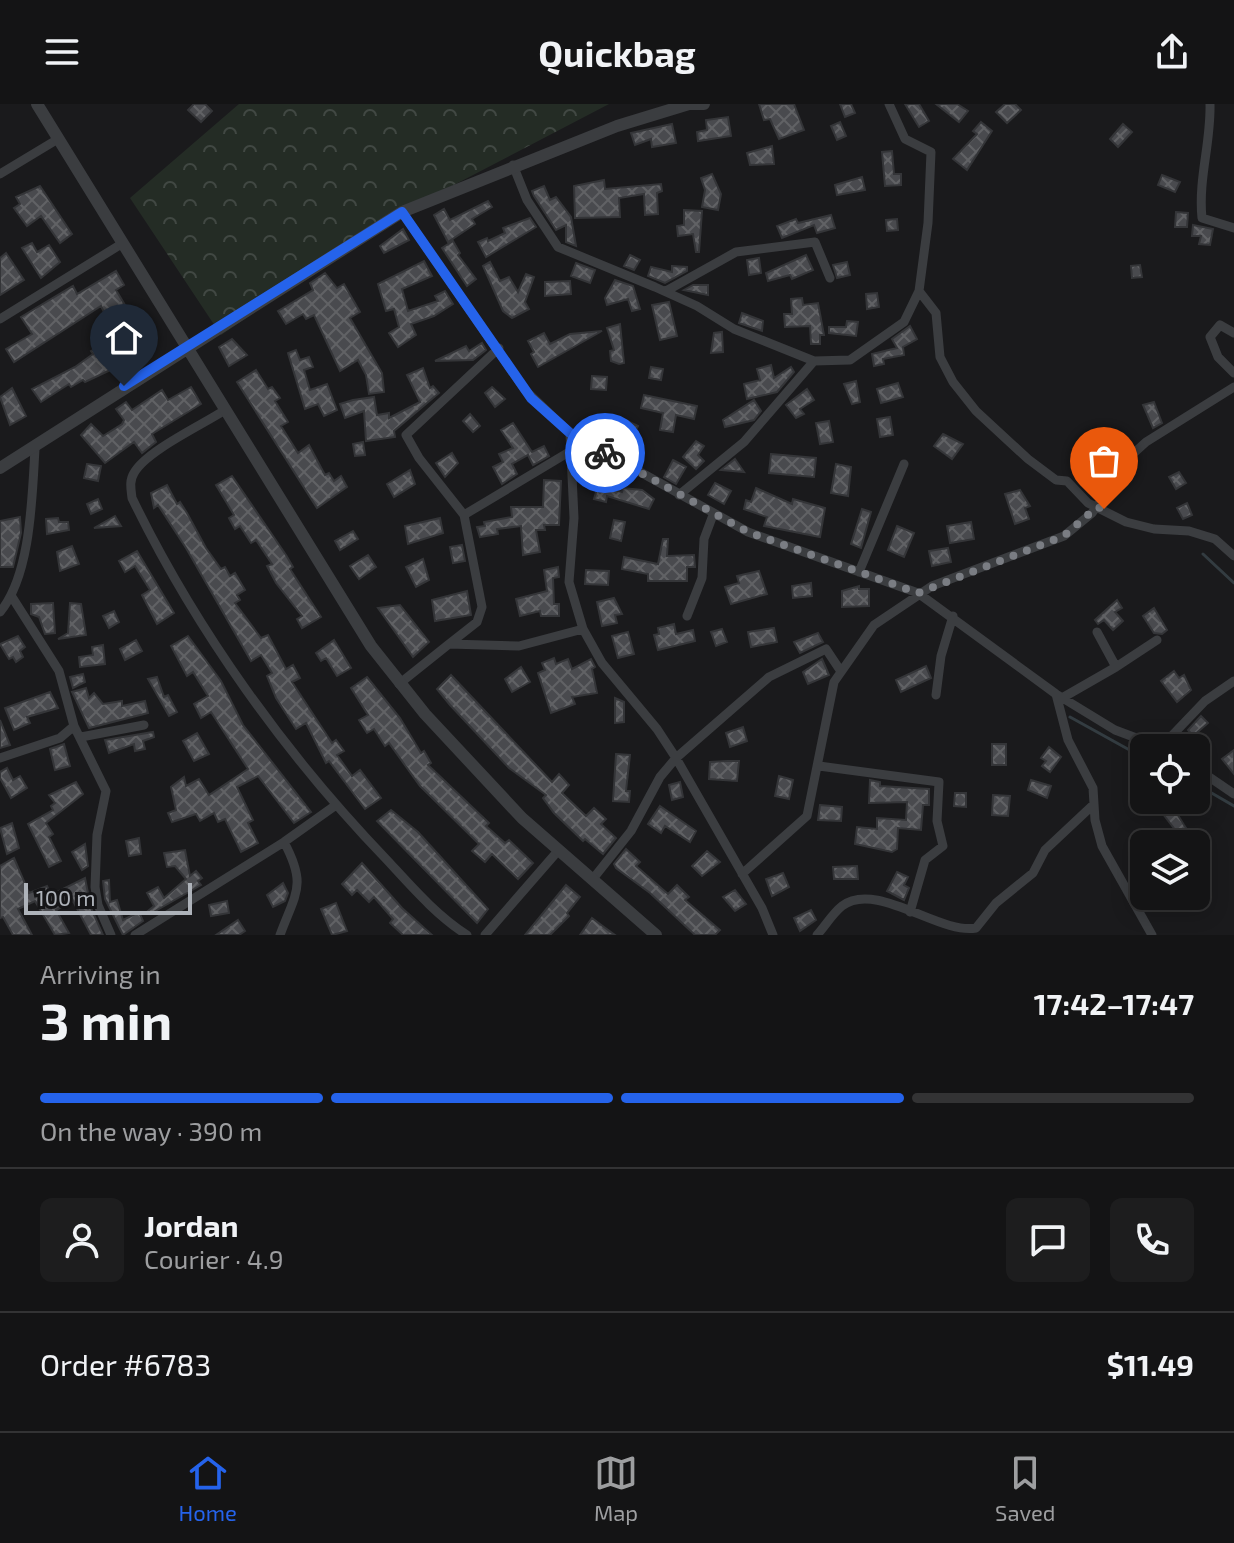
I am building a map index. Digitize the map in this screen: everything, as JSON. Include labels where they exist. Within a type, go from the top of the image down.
[{"type":"street","points":[[37,104],[343,604],[399,684],[557,852],[656,935]]},
{"type":"street","points":[[0,468],[35,449],[185,348],[402,212],[513,165],[617,126],[689,104],[704,104]]},
{"type":"street","points":[[513,165],[527,200],[555,245],[666,291],[734,329],[814,361],[850,360],[904,322],[919,291],[928,223],[931,152],[905,139],[889,104]]},
{"type":"street","points":[[1210,104],[1211,136],[1200,197],[1202,218],[1234,228]]},
{"type":"street","points":[[0,174],[58,139]]},
{"type":"street","points":[[402,212],[531,398],[570,433],[713,515],[790,549],[918,593],[1059,696],[1115,730],[1130,735]]},
{"type":"street","points":[[666,291],[736,252],[815,242],[830,278]]},
{"type":"street","points":[[0,319],[123,243]]},
{"type":"street","points":[[919,291],[938,320],[935,332],[940,357],[976,411],[1042,471],[1056,480],[1067,481],[1097,507],[1142,527],[1178,529],[1215,539],[1234,556]]},
{"type":"street","points":[[1234,333],[1220,325],[1210,337],[1218,357],[1234,373]]},
{"type":"street","points":[[399,684],[477,622],[482,607],[464,515],[419,458],[407,431],[499,348]]},
{"type":"street","points":[[679,495],[744,442],[814,361]]},
{"type":"street","points":[[742,874],[802,824],[810,807],[827,708],[840,670],[874,625],[918,593],[1064,536],[1097,507],[1124,462],[1146,442],[1234,387]]},
{"type":"street","points":[[225,410],[146,460],[135,471],[130,483],[132,498],[234,671],[336,805],[426,901],[467,935]]},
{"type":"street","points":[[570,433],[574,518],[569,582],[583,629],[602,663],[657,729],[676,758],[773,935]]},
{"type":"street","points":[[0,612],[12,597],[29,513],[35,449]]},
{"type":"street","points":[[464,515],[569,452]]},
{"type":"street","points":[[859,572],[904,464]]},
{"type":"street","points":[[687,616],[702,578],[704,539],[713,515]]},
{"type":"street","points":[[12,597],[59,671],[74,726],[106,791],[97,835],[95,887],[98,905],[111,935]]},
{"type":"street","points":[[936,695],[941,656],[953,616]]},
{"type":"street","points":[[449,644],[532,644],[583,629]]},
{"type":"street","points":[[1097,632],[1116,667]]},
{"type":"street","points":[[1059,696],[1116,667],[1157,640]]},
{"type":"street","points":[[592,880],[631,831],[660,777],[676,758],[769,677],[826,649],[840,670]]},
{"type":"street","points":[[1174,734],[1205,701],[1234,681]]},
{"type":"street","points":[[1059,696],[1068,740],[1093,788],[1093,805],[1102,846],[1152,935]]},
{"type":"street","points":[[81,737],[144,725]]},
{"type":"street","points":[[0,758],[60,738],[74,726]]},
{"type":"street","points":[[819,766],[939,782],[937,821],[943,846],[925,860],[910,912]]},
{"type":"street","points":[[1210,778],[1234,794]]},
{"type":"street","points":[[135,935],[284,842],[336,805]]},
{"type":"street","points":[[817,935],[843,905],[853,901],[910,912],[955,932],[976,928],[996,903],[1033,873],[1045,850],[1093,805]]},
{"type":"street","points":[[280,935],[299,883],[296,865],[284,842]]},
{"type":"street","points":[[485,935],[557,852]]},
{"type":"green space","points":[[239,104],[609,104],[402,212],[221,335],[130,198]]},
{"type":"building","points":[[194,104],[205,104],[212,111],[201,122],[188,110]]},
{"type":"building","points":[[759,104],[794,104],[804,130],[779,139],[770,119],[764,120]]},
{"type":"building","points":[[840,104],[851,104],[855,113],[845,117]]},
{"type":"building","points":[[905,104],[919,104],[929,121],[919,127]]},
{"type":"building","points":[[936,104],[957,104],[968,111],[959,122]]},
{"type":"building","points":[[1005,104],[1015,104],[1021,110],[1007,123],[996,112]]},
{"type":"building","points":[[728,117],[731,136],[698,141],[697,132],[707,130],[706,120]]},
{"type":"building","points":[[840,122],[846,136],[837,140],[831,126]]},
{"type":"building","points":[[981,122],[992,131],[967,170],[953,159],[977,134],[973,131]]},
{"type":"building","points":[[672,124],[676,143],[652,147],[651,139],[635,145],[631,133]]},
{"type":"building","points":[[1123,124],[1132,132],[1118,147],[1110,139]]},
{"type":"building","points":[[772,146],[774,164],[750,165],[747,153]]},
{"type":"building","points":[[892,151],[894,174],[901,174],[901,185],[885,186],[882,152]]},
{"type":"building","points":[[712,174],[721,194],[718,210],[702,207],[705,190],[701,178]]},
{"type":"building","points":[[1162,175],[1180,182],[1175,192],[1158,185]]},
{"type":"building","points":[[862,177],[865,190],[837,195],[835,185]]},
{"type":"building","points":[[604,180],[605,189],[661,184],[662,191],[657,193],[658,214],[645,215],[644,194],[619,198],[620,217],[575,218],[574,186]]},
{"type":"building","points":[[40,186],[72,234],[60,243],[41,216],[27,226],[14,208],[20,204],[16,197]]},
{"type":"building","points":[[544,186],[550,200],[556,197],[571,217],[576,246],[566,242],[566,225],[556,230],[534,196],[532,191]]},
{"type":"building","points":[[488,201],[492,207],[472,219],[475,224],[448,242],[434,215],[444,209],[450,220]]},
{"type":"building","points":[[684,210],[702,211],[699,252],[696,252],[693,234],[678,236],[677,226],[684,225]]},
{"type":"building","points":[[1176,212],[1188,213],[1187,227],[1175,227]]},
{"type":"building","points":[[831,215],[835,228],[817,233],[814,225],[782,238],[777,226],[796,219],[798,223]]},
{"type":"building","points":[[530,218],[536,227],[486,257],[478,242],[487,238],[488,241],[505,233],[503,228]]},
{"type":"building","points":[[897,219],[898,230],[887,231],[886,220]]},
{"type":"building","points":[[1193,225],[1213,229],[1210,245],[1199,244],[1201,236],[1192,236]]},
{"type":"building","points":[[403,229],[409,240],[384,253],[380,246]]},
{"type":"building","points":[[453,241],[460,253],[458,255],[476,279],[467,286],[442,248]]},
{"type":"building","points":[[32,243],[37,252],[49,245],[60,262],[41,278],[22,248]]},
{"type":"building","points":[[6,253],[24,280],[0,295],[0,258]]},
{"type":"building","points":[[630,255],[640,260],[634,270],[624,266]]},
{"type":"building","points":[[806,255],[813,270],[792,279],[790,275],[768,281],[766,273]]},
{"type":"building","points":[[759,258],[761,273],[749,275],[747,260]]},
{"type":"building","points":[[424,261],[432,276],[402,289],[408,311],[438,301],[435,296],[445,291],[453,304],[434,316],[411,324],[416,335],[398,347],[389,333],[399,327],[394,309],[386,311],[378,284]]},
{"type":"building","points":[[490,262],[500,281],[509,277],[518,292],[526,274],[534,277],[525,302],[529,309],[512,318],[503,311],[483,266]]},
{"type":"building","points":[[847,262],[850,275],[837,278],[833,265]]},
{"type":"building","points":[[576,263],[595,270],[590,283],[571,276]]},
{"type":"building","points":[[1140,265],[1142,277],[1132,278],[1131,266]]},
{"type":"building","points":[[672,266],[687,267],[687,271],[665,283],[648,276],[651,267],[672,272]]},
{"type":"building","points":[[116,271],[124,285],[116,290],[137,325],[142,325],[148,347],[130,354],[124,342],[128,341],[126,319],[111,327],[101,306],[14,362],[6,349],[32,334],[21,317],[73,286],[77,294]]},
{"type":"building","points":[[325,273],[337,288],[344,284],[360,312],[350,318],[382,373],[384,392],[369,394],[366,375],[358,360],[340,371],[314,315],[306,319],[303,314],[286,324],[278,311],[313,290],[310,283]]},
{"type":"building","points":[[615,280],[633,286],[640,309],[632,311],[628,299],[607,305],[605,298]]},
{"type":"building","points":[[570,281],[571,294],[545,296],[545,282]]},
{"type":"building","points":[[693,285],[708,285],[708,295],[684,290]]},
{"type":"building","points":[[877,293],[879,307],[867,309],[866,294]]},
{"type":"building","points":[[802,298],[803,305],[818,303],[824,335],[820,335],[820,344],[811,344],[810,326],[785,327],[784,314],[792,314],[791,299]]},
{"type":"building","points":[[669,302],[677,336],[660,340],[652,305]]},
{"type":"building","points":[[742,313],[763,321],[762,331],[739,323]]},
{"type":"building","points":[[847,321],[858,322],[856,336],[829,333],[829,327],[846,327]]},
{"type":"building","points":[[620,324],[624,363],[619,364],[611,361],[610,351],[614,350],[607,328]]},
{"type":"building","points":[[910,326],[917,339],[903,347],[904,355],[883,359],[884,364],[874,366],[872,354],[897,348],[892,339]]},
{"type":"building","points":[[602,331],[538,367],[528,341],[544,333],[550,344],[570,334]]},
{"type":"building","points":[[722,332],[723,352],[711,353],[714,333]]},
{"type":"building","points":[[232,339],[247,355],[229,366],[219,347]]},
{"type":"building","points":[[106,343],[119,366],[85,382],[83,380],[71,387],[69,384],[41,402],[32,389],[75,367],[93,354],[91,351]]},
{"type":"building","points":[[482,343],[486,350],[473,360],[435,361],[466,346],[469,351]]},
{"type":"building","points":[[296,350],[300,360],[309,357],[313,367],[304,370],[310,390],[327,384],[337,410],[324,416],[318,404],[305,409],[288,353]]},
{"type":"building","points":[[771,365],[774,378],[791,367],[794,372],[777,392],[747,399],[744,384],[760,380],[757,369]]},
{"type":"building","points":[[651,367],[663,369],[661,380],[649,378]]},
{"type":"building","points":[[423,368],[430,388],[433,386],[439,393],[394,431],[395,437],[366,441],[364,411],[345,418],[340,404],[353,400],[374,397],[377,415],[389,413],[389,418],[420,402],[407,375]]},
{"type":"building","points":[[256,370],[268,389],[272,387],[280,398],[275,401],[288,422],[281,426],[298,453],[309,445],[325,475],[329,473],[334,481],[341,476],[347,487],[317,508],[237,382]]},
{"type":"building","points":[[592,376],[607,377],[606,390],[591,389]]},
{"type":"building","points":[[856,381],[860,402],[852,404],[844,384]]},
{"type":"building","points":[[898,383],[903,397],[881,403],[877,389]]},
{"type":"building","points":[[191,387],[201,404],[152,434],[156,442],[142,453],[134,442],[105,463],[81,435],[91,424],[103,436],[122,424],[124,420],[116,409],[126,402],[132,410],[162,390],[168,400]]},
{"type":"building","points":[[492,387],[505,399],[495,407],[485,393]]},
{"type":"building","points":[[12,388],[26,416],[10,425],[0,397]]},
{"type":"building","points":[[807,389],[814,400],[800,409],[804,414],[796,418],[786,405]]},
{"type":"building","points":[[644,395],[697,406],[694,419],[676,415],[673,432],[660,430],[663,413],[641,408]]},
{"type":"building","points":[[754,400],[761,411],[754,420],[725,427],[723,420]]},
{"type":"building","points":[[1154,402],[1162,423],[1153,428],[1143,405]]},
{"type":"building","points":[[470,414],[480,426],[473,432],[463,421]]},
{"type":"building","points":[[890,417],[893,435],[880,437],[877,419]]},
{"type":"building","points":[[623,419],[638,426],[627,449],[612,443]]},
{"type":"building","points":[[829,421],[833,442],[820,444],[816,423]]},
{"type":"building","points":[[513,423],[532,452],[544,446],[549,456],[533,465],[528,455],[512,464],[517,474],[502,484],[493,467],[503,462],[499,454],[513,448],[501,430]]},
{"type":"building","points":[[943,434],[963,444],[952,459],[934,446]]},
{"type":"building","points":[[696,441],[704,446],[698,455],[704,461],[696,469],[683,457]]},
{"type":"building","points":[[363,442],[365,455],[355,456],[353,444]]},
{"type":"building","points":[[452,453],[458,463],[445,477],[436,463]]},
{"type":"building","points":[[771,454],[816,458],[814,477],[769,473]]},
{"type":"building","points":[[735,459],[744,472],[721,470]]},
{"type":"building","points":[[673,460],[686,467],[676,484],[664,477]]},
{"type":"building","points":[[87,464],[101,466],[98,481],[84,478]]},
{"type":"building","points":[[836,464],[851,467],[848,496],[831,493]]},
{"type":"building","points":[[410,470],[415,484],[394,497],[387,484]]},
{"type":"building","points":[[1179,472],[1186,483],[1176,489],[1169,477]]},
{"type":"building","points":[[232,476],[286,555],[293,567],[290,569],[321,617],[302,628],[297,619],[302,616],[267,566],[272,564],[256,540],[251,543],[240,526],[235,529],[229,518],[234,515],[216,485]]},
{"type":"building","points":[[544,480],[561,481],[559,525],[544,525],[545,530],[536,530],[540,552],[523,555],[521,526],[497,529],[498,534],[480,537],[477,527],[485,526],[484,522],[512,517],[511,507],[543,507]]},
{"type":"building","points":[[715,483],[731,491],[724,504],[708,495]]},
{"type":"building","points":[[167,485],[221,569],[225,567],[230,576],[235,573],[245,590],[237,595],[240,600],[235,603],[261,638],[268,635],[286,669],[293,665],[300,678],[292,682],[332,743],[336,740],[344,751],[337,755],[352,776],[360,770],[381,798],[365,809],[329,761],[326,763],[306,723],[296,729],[276,698],[267,676],[272,673],[261,655],[251,661],[186,548],[158,505],[154,508],[151,493]]},
{"type":"building","points":[[598,485],[622,492],[623,488],[642,490],[654,499],[649,509],[607,496],[606,502],[594,499]]},
{"type":"building","points":[[756,488],[792,504],[793,499],[825,508],[820,537],[764,526],[767,517],[744,509],[746,500],[751,502]]},
{"type":"building","points":[[1020,490],[1030,506],[1025,508],[1029,519],[1015,524],[1005,494]]},
{"type":"building","points":[[98,499],[102,509],[91,514],[87,504]]},
{"type":"building","points":[[1187,503],[1192,515],[1183,519],[1177,508]]},
{"type":"building","points":[[862,509],[871,512],[861,548],[851,544]]},
{"type":"building","points":[[115,516],[121,526],[94,528]]},
{"type":"building","points":[[20,517],[21,533],[13,567],[0,567],[0,521]]},
{"type":"building","points":[[58,518],[59,522],[68,522],[69,530],[47,534],[46,519]]},
{"type":"building","points":[[440,518],[443,533],[408,544],[405,526]]},
{"type":"building","points":[[614,520],[625,522],[621,541],[610,538]]},
{"type":"building","points":[[971,522],[974,539],[950,543],[947,526]]},
{"type":"building","points":[[897,526],[914,533],[904,557],[888,550]]},
{"type":"building","points":[[353,531],[358,539],[340,550],[335,541]]},
{"type":"building","points":[[663,539],[668,539],[667,556],[694,555],[695,567],[687,567],[687,581],[648,581],[648,574],[622,569],[624,557],[658,564]]},
{"type":"building","points":[[462,545],[465,561],[453,563],[450,547]]},
{"type":"building","points":[[72,546],[79,564],[60,571],[57,552]]},
{"type":"building","points":[[948,548],[951,562],[932,566],[929,551]]},
{"type":"building","points":[[137,551],[174,613],[157,624],[142,595],[150,590],[135,566],[125,572],[119,561]]},
{"type":"building","points":[[368,555],[376,567],[359,579],[350,566]]},
{"type":"building","points":[[423,559],[429,580],[416,587],[406,567]]},
{"type":"building","points":[[558,567],[559,577],[553,578],[554,604],[559,604],[559,616],[541,616],[540,611],[520,616],[516,599],[547,591],[544,570]]},
{"type":"building","points":[[586,570],[609,571],[608,585],[585,584]]},
{"type":"building","points":[[759,571],[767,594],[731,604],[725,587],[739,583],[737,576]]},
{"type":"building","points":[[811,583],[812,596],[793,598],[792,586]]},
{"type":"building","points":[[859,586],[859,589],[869,589],[869,606],[842,607],[842,591]]},
{"type":"building","points":[[467,591],[471,615],[435,621],[432,600]]},
{"type":"building","points":[[614,598],[622,614],[615,615],[617,623],[602,626],[597,602]]},
{"type":"building","points":[[1117,600],[1122,608],[1115,612],[1123,621],[1113,630],[1104,620],[1098,624],[1095,620]]},
{"type":"building","points":[[53,603],[55,633],[45,634],[39,617],[31,614],[31,604]]},
{"type":"building","points":[[70,603],[81,604],[86,635],[58,639],[68,633]]},
{"type":"building","points":[[400,605],[429,642],[413,657],[378,608]]},
{"type":"building","points":[[1154,608],[1167,630],[1162,634],[1154,633],[1143,616]]},
{"type":"building","points":[[114,611],[119,622],[109,628],[103,616]]},
{"type":"building","points":[[674,624],[676,634],[693,630],[695,641],[658,650],[654,635],[659,634],[658,628]]},
{"type":"building","points":[[774,628],[777,642],[751,647],[748,632]]},
{"type":"building","points":[[722,629],[727,642],[716,646],[711,632]]},
{"type":"building","points":[[628,632],[634,654],[618,658],[612,636]]},
{"type":"building","points":[[818,633],[823,642],[800,653],[794,642]]},
{"type":"building","points":[[18,636],[25,647],[20,651],[23,657],[16,662],[13,657],[9,659],[0,644]]},
{"type":"building","points":[[188,636],[221,681],[243,725],[311,812],[294,823],[258,776],[237,787],[253,820],[248,823],[258,843],[241,852],[225,819],[218,822],[214,813],[200,821],[196,814],[172,822],[168,813],[176,810],[171,787],[184,777],[186,786],[199,779],[209,795],[248,769],[211,712],[201,718],[194,704],[208,696],[193,672],[187,676],[171,646]]},
{"type":"building","points":[[136,640],[142,651],[125,660],[120,649]]},
{"type":"building","points":[[334,640],[351,668],[337,676],[326,658],[321,661],[316,653]]},
{"type":"building","points":[[103,645],[105,664],[80,667],[79,657],[93,655],[92,647]]},
{"type":"building","points":[[554,658],[556,664],[568,659],[572,669],[591,659],[595,667],[592,669],[597,693],[572,697],[575,704],[551,713],[538,673],[545,670],[542,663]]},
{"type":"building","points":[[822,659],[829,675],[808,684],[803,672]]},
{"type":"building","points":[[926,666],[931,678],[901,692],[896,680]]},
{"type":"building","points":[[521,667],[530,682],[512,692],[505,679]]},
{"type":"building","points":[[1174,671],[1179,678],[1184,675],[1191,690],[1177,702],[1161,681]]},
{"type":"building","points":[[83,674],[85,682],[73,688],[70,677]]},
{"type":"building","points":[[451,675],[552,782],[559,774],[569,785],[562,793],[586,816],[594,808],[606,819],[601,824],[616,838],[603,854],[585,839],[583,841],[554,813],[543,798],[546,795],[509,768],[450,705],[437,689]]},
{"type":"building","points":[[157,677],[164,697],[168,695],[177,712],[169,716],[148,679]]},
{"type":"building","points":[[367,677],[400,718],[421,753],[424,751],[431,763],[428,765],[489,823],[486,826],[505,843],[509,840],[533,863],[518,879],[492,854],[485,862],[472,851],[479,844],[420,786],[389,743],[385,746],[374,729],[367,733],[359,720],[368,715],[351,688]]},
{"type":"building","points":[[86,688],[89,698],[94,693],[103,704],[122,701],[122,706],[145,701],[148,713],[89,728],[72,692]]},
{"type":"building","points":[[50,692],[58,708],[27,717],[30,723],[14,730],[5,708]]},
{"type":"building","points":[[615,698],[624,702],[624,722],[615,723]]},
{"type":"building","points":[[1201,716],[1208,723],[1195,734],[1188,730]]},
{"type":"building","points":[[0,720],[10,745],[0,748]]},
{"type":"building","points":[[743,727],[747,741],[730,747],[726,733]]},
{"type":"building","points":[[153,732],[154,737],[143,741],[145,749],[135,751],[134,744],[109,753],[105,740]]},
{"type":"building","points":[[197,733],[209,754],[194,761],[183,741]]},
{"type":"building","points":[[64,744],[70,766],[55,770],[50,749]]},
{"type":"building","points":[[992,744],[1006,744],[1006,765],[992,765]]},
{"type":"building","points":[[1049,747],[1061,757],[1050,772],[1042,766],[1046,761],[1041,758]]},
{"type":"building","points":[[1234,750],[1234,774],[1222,759]]},
{"type":"building","points":[[616,754],[630,755],[626,791],[630,791],[629,802],[613,801]]},
{"type":"building","points":[[739,761],[737,781],[709,779],[710,762]]},
{"type":"building","points":[[7,768],[13,780],[20,776],[27,788],[11,798],[0,778],[0,772]]},
{"type":"building","points":[[779,776],[793,780],[789,799],[775,796]]},
{"type":"building","points":[[870,780],[880,782],[880,786],[929,789],[929,805],[923,805],[921,830],[898,828],[897,849],[892,852],[855,844],[857,827],[877,829],[877,818],[906,820],[907,802],[869,803]]},
{"type":"building","points":[[1031,780],[1051,786],[1047,798],[1028,790]]},
{"type":"building","points":[[76,782],[83,794],[46,823],[53,834],[49,837],[61,861],[49,867],[28,824],[53,810],[51,806],[55,803],[49,795]]},
{"type":"building","points":[[680,782],[683,797],[672,800],[669,785]]},
{"type":"building","points":[[955,793],[966,793],[966,807],[954,806]]},
{"type":"building","points":[[993,795],[1010,796],[1008,816],[992,815]]},
{"type":"building","points":[[820,805],[842,807],[841,821],[818,820]]},
{"type":"building","points":[[660,806],[696,831],[690,842],[665,826],[661,833],[648,824]]},
{"type":"building","points":[[391,810],[418,832],[488,909],[477,923],[377,821]]},
{"type":"building","points":[[1163,814],[1178,814],[1188,830],[1175,830]]},
{"type":"building","points":[[12,823],[19,848],[7,854],[0,828]]},
{"type":"building","points":[[139,838],[141,854],[129,856],[126,841]]},
{"type":"building","points":[[85,844],[88,866],[82,870],[72,852]]},
{"type":"building","points":[[626,849],[640,862],[636,866],[668,894],[677,885],[689,897],[685,900],[720,930],[715,935],[695,935],[650,893],[616,868],[614,864]]},
{"type":"building","points":[[185,850],[190,876],[196,871],[202,878],[198,881],[201,885],[150,914],[148,911],[154,906],[147,893],[158,887],[164,898],[186,879],[175,866],[167,867],[164,853]]},
{"type":"building","points":[[707,851],[720,862],[702,876],[692,866]]},
{"type":"building","points":[[14,858],[29,893],[47,886],[51,895],[85,878],[91,908],[103,935],[91,935],[73,901],[56,910],[69,933],[55,935],[35,901],[18,909],[32,935],[13,935],[3,917],[0,918],[0,866]]},
{"type":"building","points":[[362,863],[402,908],[432,935],[403,935],[390,923],[393,919],[374,897],[369,902],[357,890],[352,895],[342,884]]},
{"type":"building","points":[[857,866],[858,879],[834,879],[833,867]]},
{"type":"building","points":[[897,872],[908,877],[904,885],[909,888],[904,900],[887,891]]},
{"type":"building","points":[[783,873],[789,887],[772,896],[766,879]]},
{"type":"building","points":[[109,880],[110,902],[117,900],[123,920],[139,912],[143,921],[123,935],[105,899],[103,881]]},
{"type":"building","points":[[283,883],[288,893],[285,901],[273,907],[267,895]]},
{"type":"building","points":[[566,885],[580,897],[567,913],[569,916],[550,935],[525,935]]},
{"type":"building","points":[[735,890],[746,904],[735,911],[723,897]]},
{"type":"building","points":[[227,901],[229,913],[211,916],[209,905]]},
{"type":"building","points":[[336,903],[347,931],[332,935],[321,909]]},
{"type":"building","points":[[811,910],[816,920],[800,931],[794,918]]},
{"type":"building","points":[[592,918],[604,927],[615,935],[580,935]]},
{"type":"building","points":[[238,920],[245,931],[239,935],[216,935]]},
{"type":"waterway","points":[[1203,554],[1234,583]]},
{"type":"waterway","points":[[1070,717],[1130,750]]},
{"type":"waterway","points":[[1210,792],[1234,806]]},
{"type":"way so far","points":[[605,453],[748,532],[918,593],[1064,536],[1081,525],[1097,507],[1104,509]]},
{"type":"route","points":[[124,386],[402,212],[531,398],[570,433],[605,453]]}]
